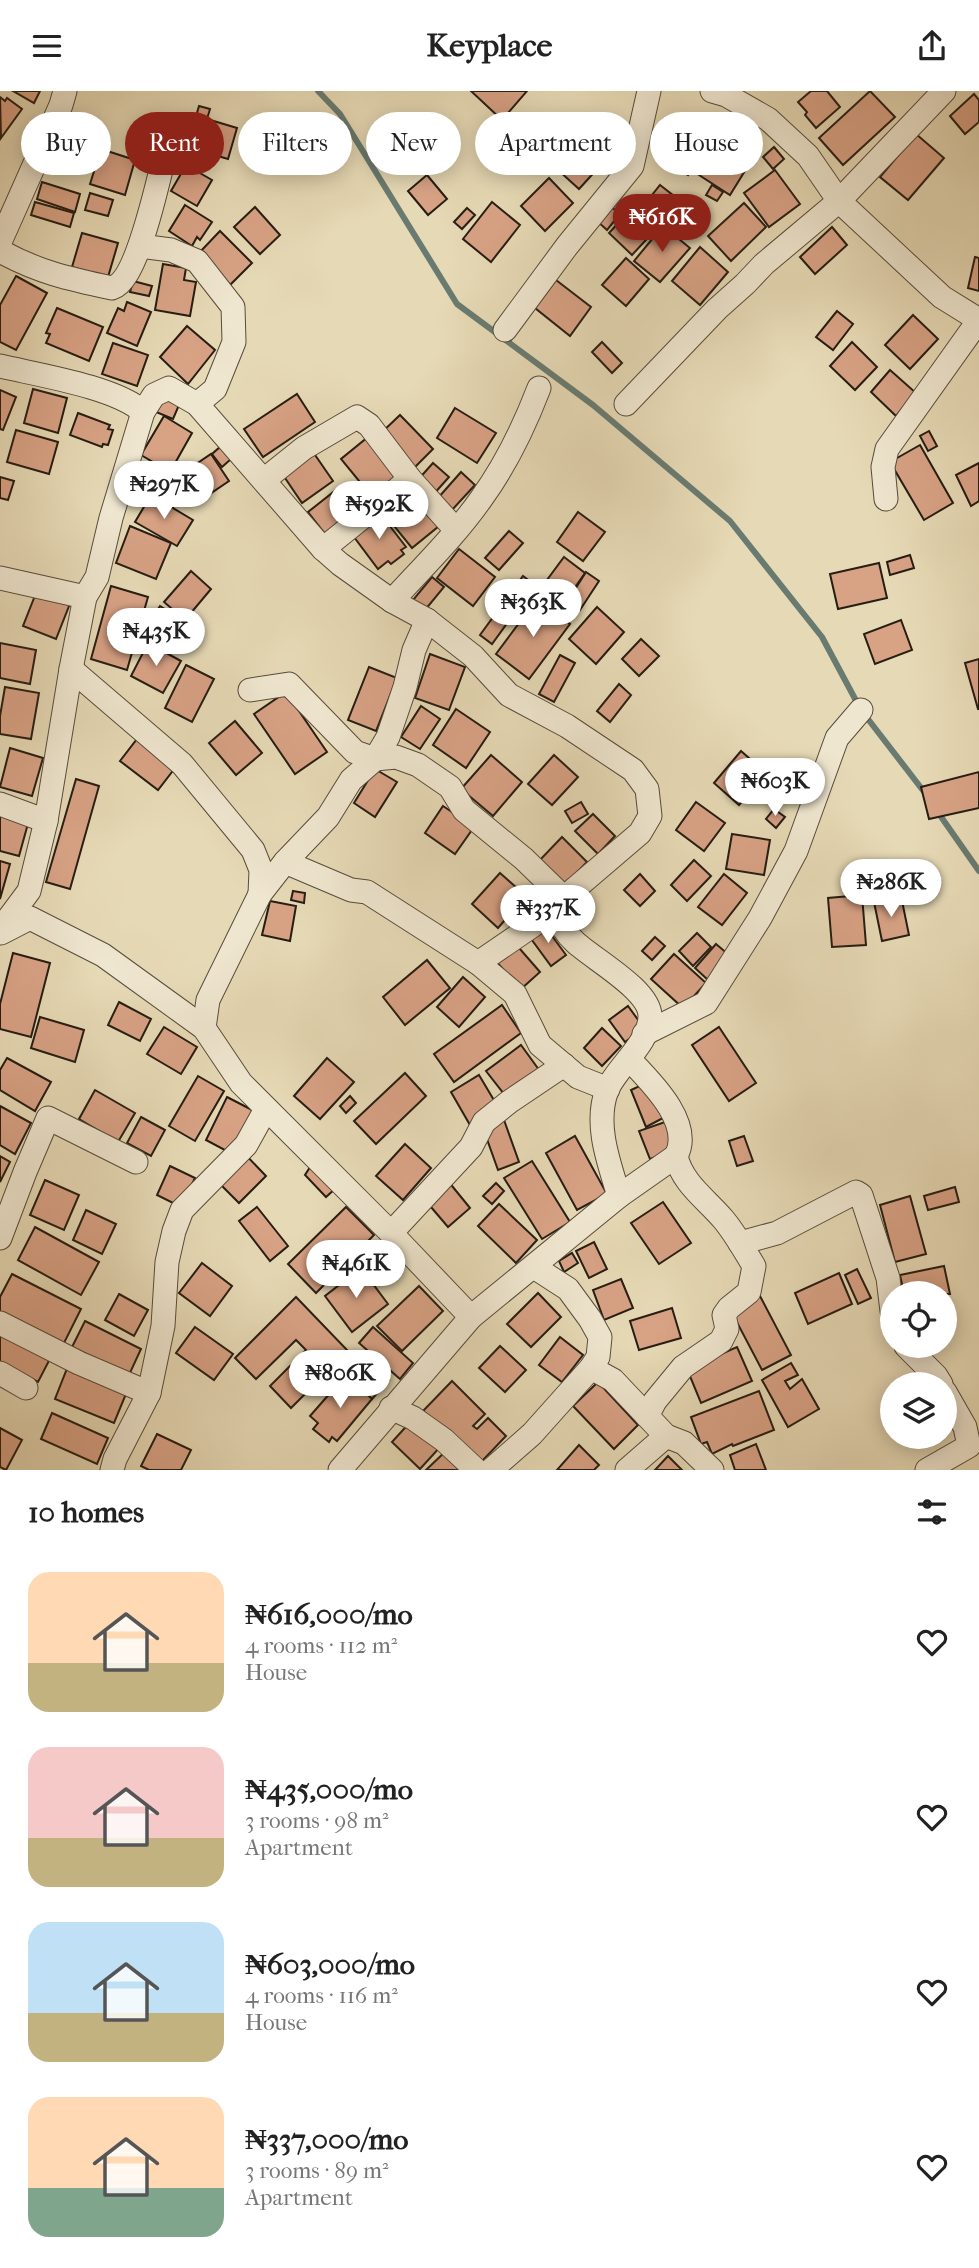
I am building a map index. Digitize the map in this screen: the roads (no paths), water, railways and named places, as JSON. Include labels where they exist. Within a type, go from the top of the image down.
[{"type":"street","points":[[0,242],[65,91]]},
{"type":"street","points":[[505,330],[567,246],[632,166],[649,91]]},
{"type":"street","points":[[712,91],[726,95],[768,119],[807,156],[839,201],[942,297],[979,320],[887,449],[883,467],[886,499]]},
{"type":"street","points":[[626,404],[764,264],[839,201],[944,91]]},
{"type":"street","points":[[0,251],[57,277],[112,288],[119,286],[127,276],[140,246],[159,175]]},
{"type":"street","points":[[140,246],[171,250],[197,261],[233,307],[234,342],[215,389],[197,404]]},
{"type":"street","points":[[0,366],[108,392],[133,403],[143,412]]},
{"type":"street","points":[[0,931],[29,891],[46,821],[85,597],[97,577],[111,518],[143,412],[154,395],[169,388],[197,404],[323,549],[340,564],[392,601],[427,620],[473,656],[509,695],[567,726],[633,770],[647,789],[650,816],[640,833],[559,904],[478,963]]},
{"type":"street","points":[[392,601],[481,499],[529,414],[539,388]]},
{"type":"street","points":[[264,480],[304,448],[357,417],[369,425],[410,479],[456,530]]},
{"type":"street","points":[[323,549],[410,479]]},
{"type":"street","points":[[0,578],[85,597]]},
{"type":"street","points":[[204,1028],[208,1000],[260,894],[285,862],[328,817],[351,780],[375,759],[388,737],[414,650],[427,620]]},
{"type":"street","points":[[71,669],[182,764],[253,850],[261,870],[260,894]]},
{"type":"street","points":[[250,690],[289,684],[355,752],[375,759],[397,757],[418,765],[450,787],[464,810],[524,859],[559,904],[562,928],[575,943],[643,997],[650,1016],[644,1034],[608,1089],[601,1117],[607,1158],[619,1196]]},
{"type":"street","points":[[644,1034],[706,1003],[760,918],[796,851],[837,738],[861,710]]},
{"type":"street","points":[[0,804],[46,821]]},
{"type":"street","points":[[285,862],[351,890],[367,892],[478,963],[515,994],[540,1045],[578,1077],[608,1089]]},
{"type":"street","points":[[0,931],[30,918],[103,955],[204,1028],[241,1083],[471,1317]]},
{"type":"street","points":[[340,1470],[471,1317],[619,1196],[676,1156],[681,1147],[678,1129],[663,1094],[629,1059]]},
{"type":"street","points":[[391,1233],[471,1147],[484,1122],[564,1065]]},
{"type":"street","points":[[112,1470],[149,1393],[163,1326],[167,1262],[174,1231],[183,1210],[246,1145],[266,1109]]},
{"type":"street","points":[[0,1238],[24,1172],[48,1118],[136,1162]]},
{"type":"street","points":[[647,1416],[655,1401],[683,1367],[721,1341],[727,1329],[724,1315],[749,1292],[754,1266],[723,1219],[699,1197],[676,1156]]},
{"type":"street","points":[[740,1243],[777,1233],[856,1192],[861,1195],[888,1281]]},
{"type":"street","points":[[491,1470],[532,1434],[598,1357],[600,1336],[590,1319],[568,1289],[534,1267]]},
{"type":"street","points":[[0,1323],[79,1363],[149,1393]]},
{"type":"street","points":[[918,1358],[932,1372]]},
{"type":"street","points":[[591,1368],[613,1381],[666,1436],[684,1443],[712,1470]]},
{"type":"street","points":[[0,1373],[26,1388]]},
{"type":"street","points":[[391,1408],[413,1418],[444,1440],[476,1470]]},
{"type":"street","points":[[927,1470],[969,1446],[965,1427],[957,1413]]},
{"type":"street","points":[[627,1470],[666,1436]]},
{"type":"waterway","points":[[318,91],[340,114],[457,304],[593,405],[730,521],[822,637],[861,710],[925,793]]},
{"type":"waterway","points":[[937,811],[979,871]]}]
